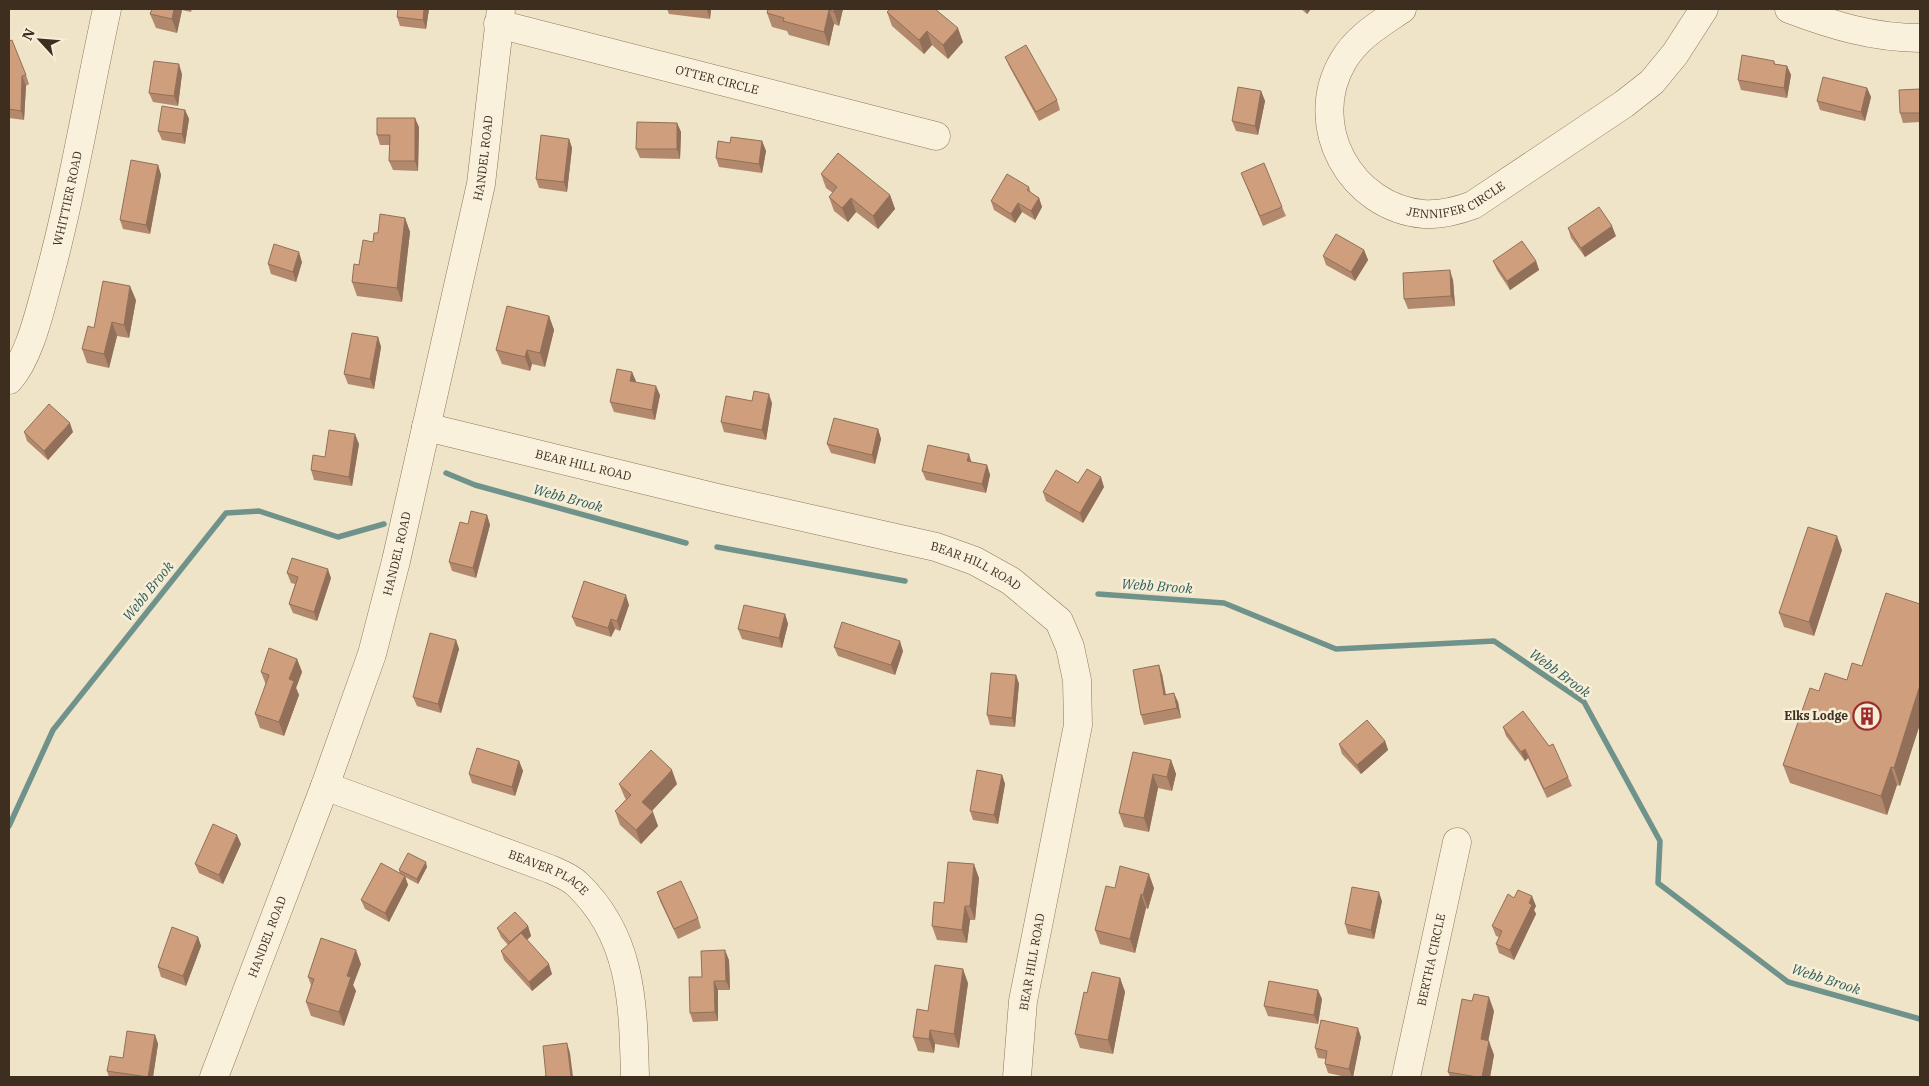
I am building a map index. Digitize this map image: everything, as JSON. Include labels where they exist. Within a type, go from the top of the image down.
[{"type":"street","name":"WHITTIER ROAD","points":[[9,380],[26,348],[39,315],[60,239],[107,9]]},
{"type":"street","name":"JENNIFER CIRCLE","points":[[1402,9],[1361,38],[1342,63],[1331,92],[1330,123],[1338,154],[1355,180],[1366,191],[1394,207],[1425,214],[1458,210],[1473,205],[1624,104],[1652,82],[1675,54],[1704,9]]},
{"type":"street","points":[[1788,9],[1837,27],[1874,34],[1920,38]]},
{"type":"street","name":"OTTER CIRCLE","points":[[499,16],[936,136]]},
{"type":"street","name":"HANDEL ROAD","points":[[214,1077],[325,786],[372,654],[426,428],[481,184],[490,117],[499,16]]},
{"type":"street","name":"BEAR HILL ROAD","points":[[426,428],[718,498],[936,547],[975,561],[1012,581],[1058,621],[1070,647],[1077,680],[1078,725],[1023,1001],[1017,1077]]},
{"type":"street","name":"BEAVER PLACE","points":[[325,786],[550,869],[576,883],[612,930],[628,973],[635,1077]]},
{"type":"street","name":"BERTHA CIRCLE","points":[[1406,1077],[1457,842]]},
{"type":"building","points":[[152,9],[174,9],[172,19],[150,14]]},
{"type":"building","points":[[398,9],[424,9],[423,20],[397,17]]},
{"type":"building","points":[[768,9],[834,9],[834,12],[829,10],[824,32],[783,21],[784,18],[767,13]]},
{"type":"building","points":[[890,9],[935,9],[958,28],[943,45],[927,31],[919,40],[887,12]]},
{"type":"building","points":[[12,40],[26,75],[22,76],[21,111],[9,109],[9,41]]},
{"type":"building","points":[[1026,45],[1057,100],[1036,112],[1005,57]]},
{"type":"building","points":[[1742,55],[1774,61],[1774,64],[1787,66],[1784,88],[1738,80]]},
{"type":"building","points":[[154,61],[179,64],[174,96],[149,93]]},
{"type":"building","points":[[1823,77],[1867,88],[1861,112],[1817,101]]},
{"type":"building","points":[[1238,87],[1261,91],[1255,126],[1232,121]]},
{"type":"building","points":[[1920,89],[1920,113],[1900,113],[1899,90]]},
{"type":"building","points":[[162,106],[185,110],[182,134],[158,131]]},
{"type":"building","points":[[377,118],[415,118],[415,161],[389,161],[390,135],[377,135]]},
{"type":"building","points":[[637,122],[677,123],[677,149],[636,149]]},
{"type":"building","points":[[541,135],[569,139],[564,182],[536,179]]},
{"type":"building","points":[[731,137],[762,141],[759,164],[716,158],[718,141],[730,143]]},
{"type":"building","points":[[838,153],[890,195],[873,216],[851,198],[842,208],[829,197],[837,187],[821,174]]},
{"type":"building","points":[[131,160],[158,165],[146,225],[120,220]]},
{"type":"building","points":[[1264,163],[1282,207],[1260,216],[1241,173]]},
{"type":"building","points":[[1007,174],[1029,187],[1027,190],[1039,198],[1031,211],[1018,203],[1011,214],[991,201]]},
{"type":"building","points":[[1599,207],[1612,226],[1581,248],[1568,228]]},
{"type":"building","points":[[380,214],[405,218],[397,288],[352,282],[354,264],[359,265],[363,240],[373,242],[374,233],[378,233]]},
{"type":"building","points":[[1336,234],[1364,250],[1351,272],[1323,256]]},
{"type":"building","points":[[1522,241],[1536,261],[1507,281],[1493,261]]},
{"type":"building","points":[[274,244],[299,252],[293,272],[268,264]]},
{"type":"building","points":[[1450,270],[1451,296],[1404,299],[1403,273]]},
{"type":"building","points":[[103,281],[130,286],[124,325],[112,322],[104,354],[82,349],[88,326],[94,328]]},
{"type":"building","points":[[507,306],[549,316],[540,353],[527,350],[525,357],[496,350]]},
{"type":"building","points":[[352,333],[378,337],[370,379],[344,374]]},
{"type":"building","points":[[617,369],[632,372],[630,381],[656,386],[652,410],[610,402]]},
{"type":"building","points":[[754,391],[769,394],[762,430],[721,422],[726,396],[752,401]]},
{"type":"building","points":[[49,404],[70,423],[44,451],[24,432]]},
{"type":"building","points":[[834,418],[878,429],[872,455],[827,444]]},
{"type":"building","points":[[329,430],[355,434],[349,477],[311,470],[313,455],[325,457]]},
{"type":"building","points":[[928,445],[969,454],[967,461],[987,465],[982,484],[922,471]]},
{"type":"building","points":[[1087,469],[1101,477],[1080,513],[1043,492],[1056,470],[1078,483]]},
{"type":"building","points":[[471,511],[487,515],[473,568],[449,562],[460,522],[468,524]]},
{"type":"building","points":[[1808,527],[1837,536],[1809,622],[1779,613]]},
{"type":"building","points":[[292,558],[328,569],[314,612],[289,604],[298,577],[287,573]]},
{"type":"building","points":[[584,581],[626,595],[617,621],[611,619],[608,628],[572,617]]},
{"type":"building","name":"Elks Lodge","points":[[1886,593],[1920,604],[1920,685],[1894,768],[1891,767],[1881,796],[1783,765],[1810,688],[1819,691],[1825,673],[1847,680],[1852,663],[1862,666]]},
{"type":"building","points":[[744,605],[785,614],[779,638],[738,629]]},
{"type":"building","points":[[842,622],[900,641],[891,665],[834,647]]},
{"type":"building","points":[[430,633],[456,640],[438,704],[413,697]]},
{"type":"building","points":[[269,648],[297,659],[289,679],[294,681],[279,722],[255,714],[269,675],[261,672]]},
{"type":"building","points":[[1159,665],[1164,695],[1174,693],[1177,708],[1141,715],[1133,670]]},
{"type":"building","points":[[991,673],[1016,675],[1012,718],[987,715]]},
{"type":"building","points":[[1523,711],[1549,746],[1553,744],[1568,777],[1544,789],[1525,749],[1521,752],[1503,727]]},
{"type":"building","points":[[1367,720],[1385,741],[1357,765],[1339,744]]},
{"type":"building","points":[[477,748],[519,761],[512,787],[469,774]]},
{"type":"building","points":[[651,750],[672,770],[642,802],[653,812],[636,830],[615,811],[631,795],[619,784]]},
{"type":"building","points":[[1133,752],[1171,760],[1167,777],[1153,774],[1144,818],[1119,813]]},
{"type":"building","points":[[977,770],[1002,775],[994,815],[970,811]]},
{"type":"building","points":[[213,824],[237,835],[219,875],[195,864]]},
{"type":"building","points":[[408,853],[426,862],[417,879],[399,870]]},
{"type":"building","points":[[948,862],[974,864],[970,906],[965,906],[962,930],[932,926],[934,902],[944,903]]},
{"type":"building","points":[[381,863],[405,876],[385,913],[361,900]]},
{"type":"building","points":[[1120,866],[1149,874],[1143,895],[1141,894],[1130,939],[1095,930],[1106,886],[1115,888]]},
{"type":"building","points":[[681,881],[698,918],[674,929],[657,892]]},
{"type":"building","points":[[1352,887],[1379,892],[1371,930],[1345,924]]},
{"type":"building","points":[[1518,890],[1532,896],[1529,903],[1532,905],[1510,950],[1496,944],[1502,931],[1492,926],[1508,894],[1514,898]]},
{"type":"building","points":[[515,912],[528,926],[510,942],[497,928]]},
{"type":"building","points":[[172,927],[198,937],[183,976],[158,967]]},
{"type":"building","points":[[521,933],[549,964],[529,982],[501,951]]},
{"type":"building","points":[[321,938],[356,950],[347,976],[351,977],[339,1012],[306,1002],[314,979],[308,977]]},
{"type":"building","points":[[725,950],[726,981],[714,981],[715,1012],[690,1013],[689,977],[702,977],[701,951]]},
{"type":"building","points":[[935,965],[963,969],[954,1034],[930,1030],[929,1039],[913,1037],[917,1009],[928,1011]]},
{"type":"building","points":[[1092,972],[1120,978],[1108,1040],[1075,1034],[1084,992],[1087,993]]},
{"type":"building","points":[[1269,981],[1318,990],[1314,1015],[1264,1006]]},
{"type":"building","points":[[1474,994],[1489,997],[1481,1039],[1489,1041],[1482,1077],[1448,1072],[1462,999],[1472,1001]]},
{"type":"building","points":[[1321,1020],[1358,1028],[1349,1069],[1325,1064],[1327,1051],[1315,1048]]},
{"type":"building","points":[[127,1031],[155,1035],[148,1077],[107,1071],[110,1056],[123,1058]]},
{"type":"building","points":[[567,1043],[571,1077],[541,1077],[546,1076],[543,1046]]},
{"type":"waterway","name":"Webb Brook","points":[[446,473],[475,485],[686,543]]},
{"type":"waterway","name":"Webb Brook","points":[[9,826],[53,730],[226,513],[259,511],[338,537],[384,524]]},
{"type":"waterway","name":"Webb Brook","points":[[717,547],[905,581]]},
{"type":"waterway","name":"Webb Brook","points":[[1098,594],[1224,603],[1336,649],[1494,641],[1584,702],[1660,841],[1658,883],[1788,982],[1920,1019]]},
{"type":"place","name":"Elks Lodge","points":[[1867,716]]}]
